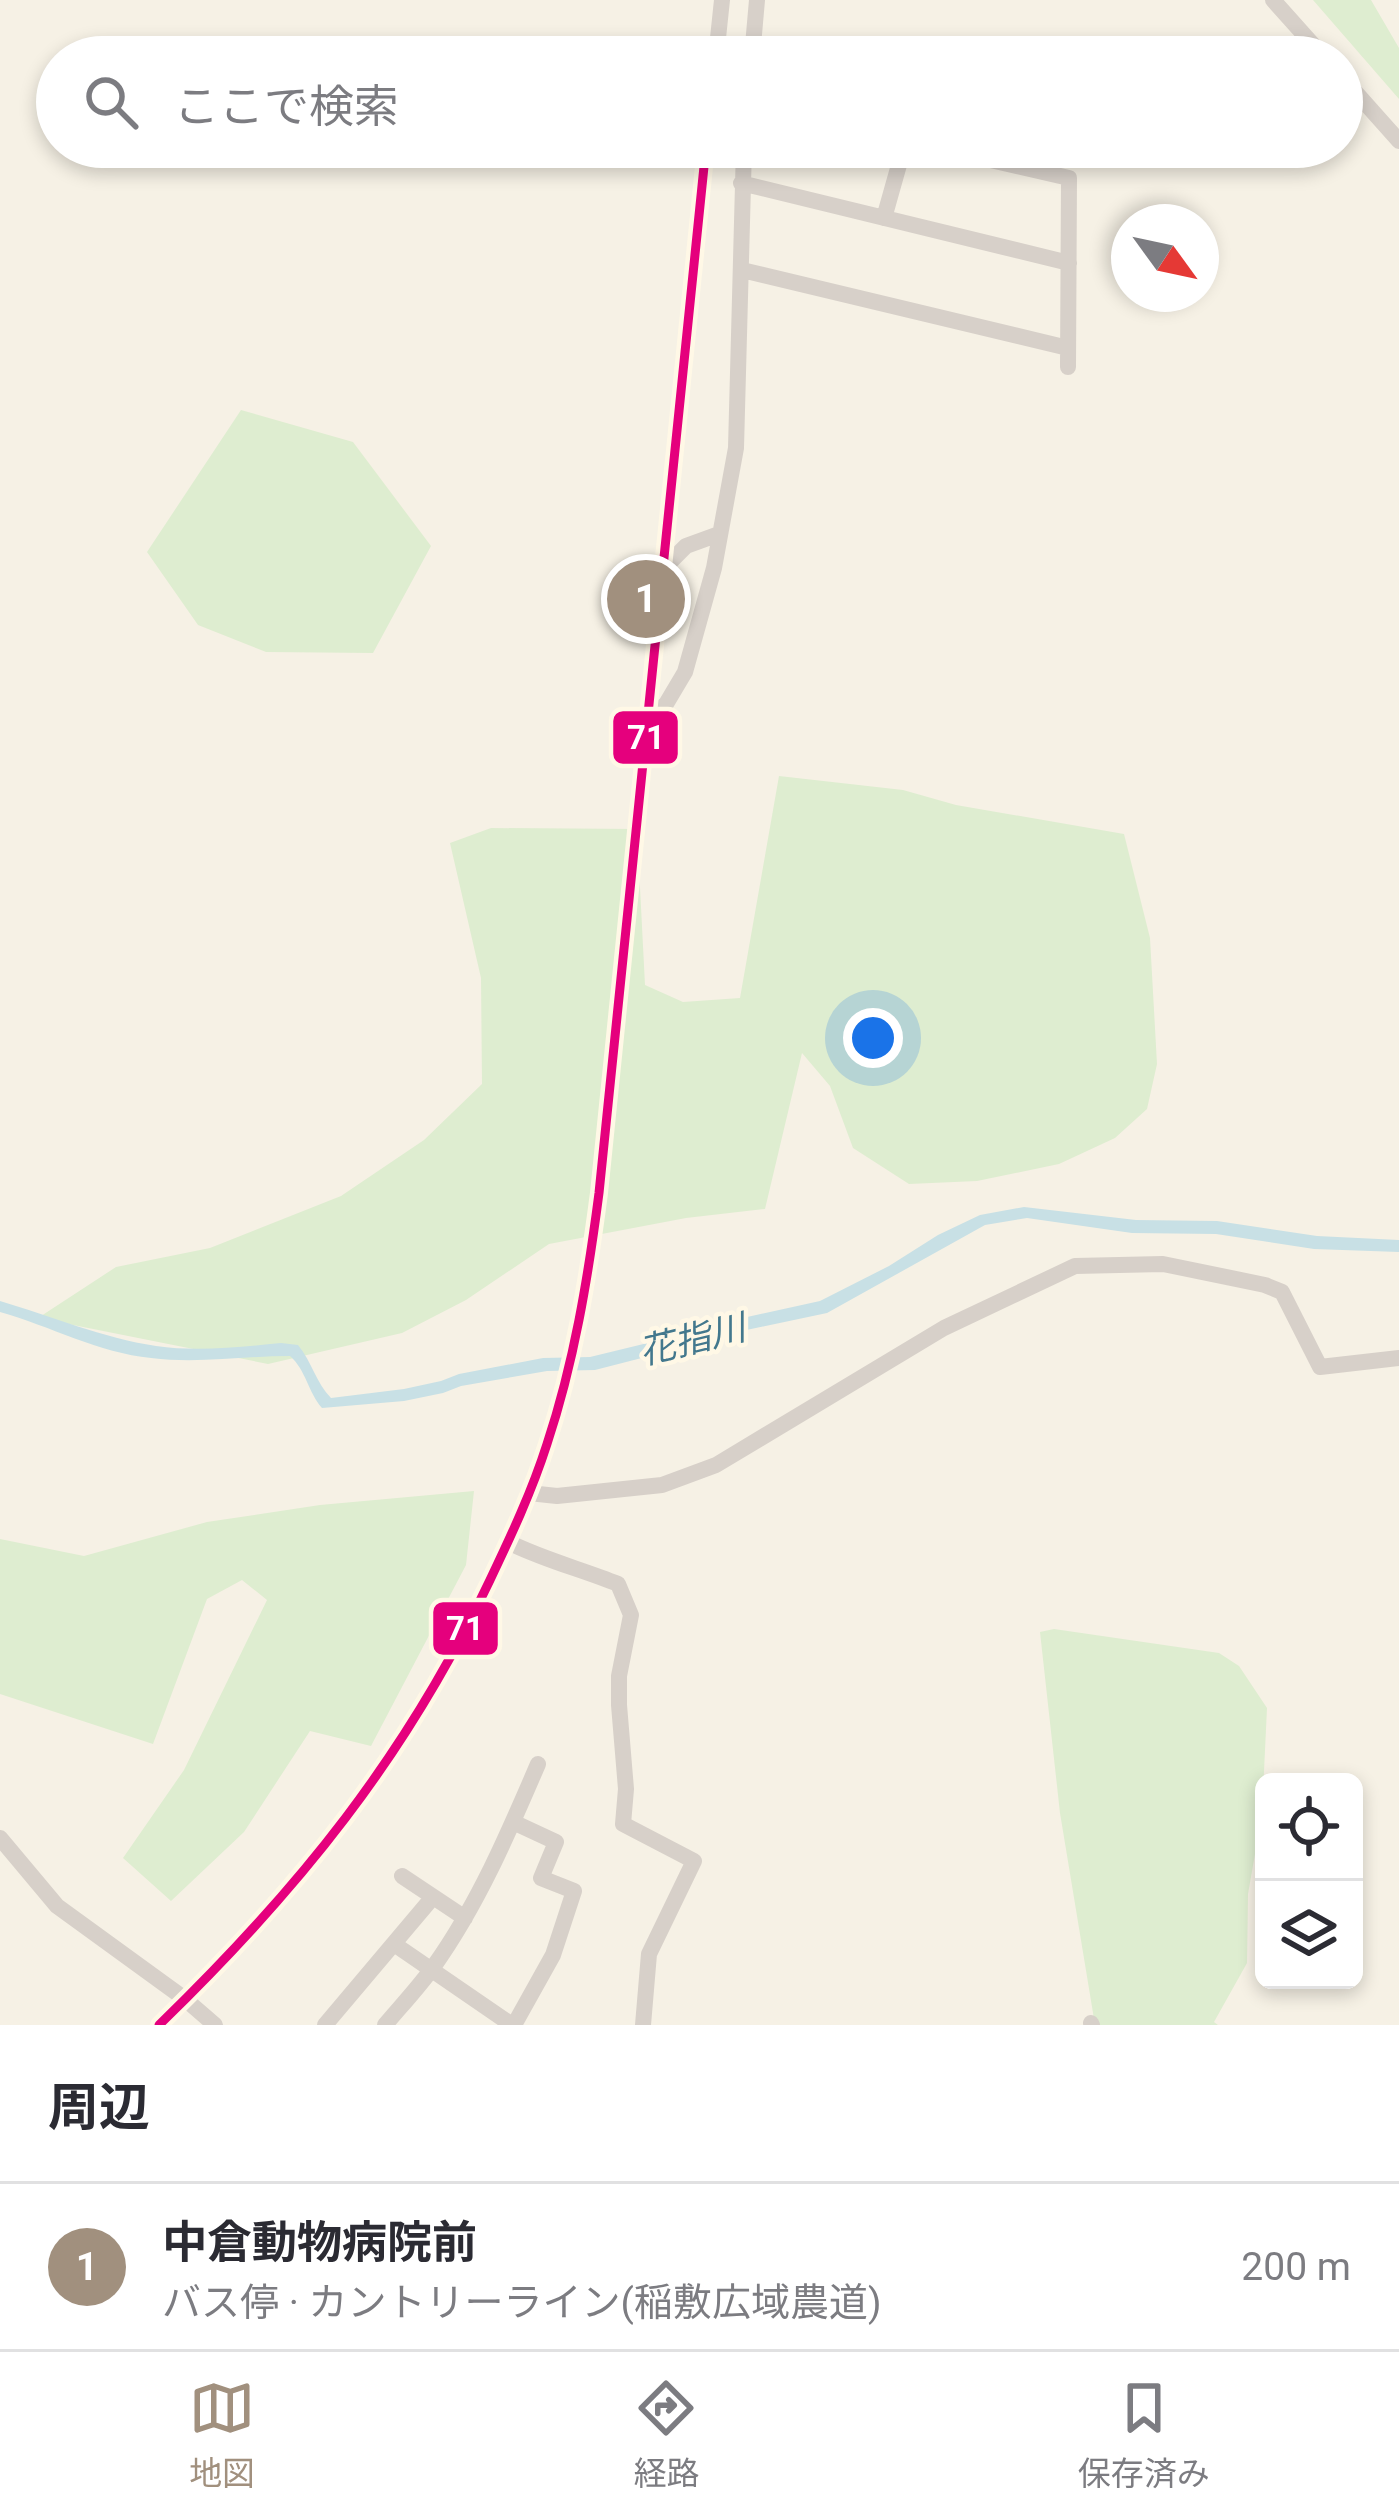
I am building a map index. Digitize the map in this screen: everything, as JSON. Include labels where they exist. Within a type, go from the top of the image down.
[{"type":"street","points":[[719,36],[722,0]]},
{"type":"street","points":[[754,36],[757,0]]},
{"type":"street","points":[[1273,0],[1305,36]]},
{"type":"street","points":[[1363,101],[1399,141]]},
{"type":"street","points":[[159,2025],[312,1863],[388,1760],[447,1668],[547,1448],[589,1271],[704,168]]},
{"type":"street","points":[[648,718],[666,704],[685,672],[714,568],[736,448],[742,168]]},
{"type":"street","points":[[884,218],[898,168]]},
{"type":"street","points":[[742,270],[1068,358],[1069,178],[1025,168]]},
{"type":"street","points":[[741,183],[1069,262]]},
{"type":"street","points":[[662,570],[686,546],[719,534]]},
{"type":"street","points":[[529,1493],[557,1496],[662,1485],[716,1465],[944,1328],[1075,1266],[1163,1264],[1264,1285],[1282,1292],[1320,1367],[1399,1358]]},
{"type":"street","points":[[508,1542],[618,1584],[631,1615],[619,1676],[626,1789],[623,1824],[694,1862],[649,1954],[643,2025]]},
{"type":"street","points":[[385,2025],[432,1969],[465,1918],[538,1764]]},
{"type":"street","points":[[394,1944],[513,2025],[553,1955],[574,1891],[541,1878],[556,1842],[513,1822]]},
{"type":"street","points":[[0,1838],[57,1906],[215,2025]]},
{"type":"street","points":[[402,1876],[465,1918]]},
{"type":"street","points":[[325,2025],[433,1897]]},
{"type":"green space","points":[[1313,0],[1371,0],[1399,48],[1399,99],[1363,58],[1363,36],[1344,36]]},
{"type":"green space","points":[[241,410],[353,442],[431,546],[373,653],[266,652],[198,625],[147,552]]},
{"type":"green space","points":[[779,776],[903,790],[956,805],[1124,834],[1150,938],[1157,1064],[1147,1109],[1115,1138],[1059,1164],[977,1181],[909,1184],[853,1148],[830,1086],[802,1053],[765,1209],[686,1218],[549,1244],[466,1300],[402,1333],[268,1364],[38,1318],[116,1267],[210,1248],[341,1196],[424,1140],[482,1084],[481,978],[450,843],[491,828],[637,829],[645,985],[683,1002],[740,998]]},
{"type":"green space","points":[[474,1491],[466,1565],[371,1746],[310,1731],[244,1832],[171,1901],[123,1858],[184,1770],[267,1600],[242,1580],[207,1599],[153,1744],[0,1694],[0,1539],[84,1556],[207,1522],[320,1505]]},
{"type":"green space","points":[[1054,1629],[1219,1653],[1239,1666],[1267,1708],[1264,1773],[1255,1773],[1247,1963],[1214,2022],[1218,2025],[1095,2025],[1060,1813],[1040,1632]]},
{"type":"water","name":"花指川","points":[[1024,1207],[1399,1240],[1399,1252],[1314,1249],[1216,1234],[1132,1233],[1027,1218],[985,1225],[827,1313],[709,1338],[595,1370],[547,1371],[404,1401],[322,1408],[290,1356],[168,1360],[132,1355],[0,1312],[0,1301],[116,1338],[171,1348],[298,1345],[331,1398],[404,1389],[543,1358],[590,1357],[820,1301],[980,1215]]},
{"type":"transit line","name":"71","points":[[159,2025],[303,1871],[346,1818],[423,1705],[490,1580],[528,1496],[557,1413],[579,1320],[599,1193],[704,168]]},
{"type":"place","name":"中倉動物病院前","points":[[646,599]]}]
